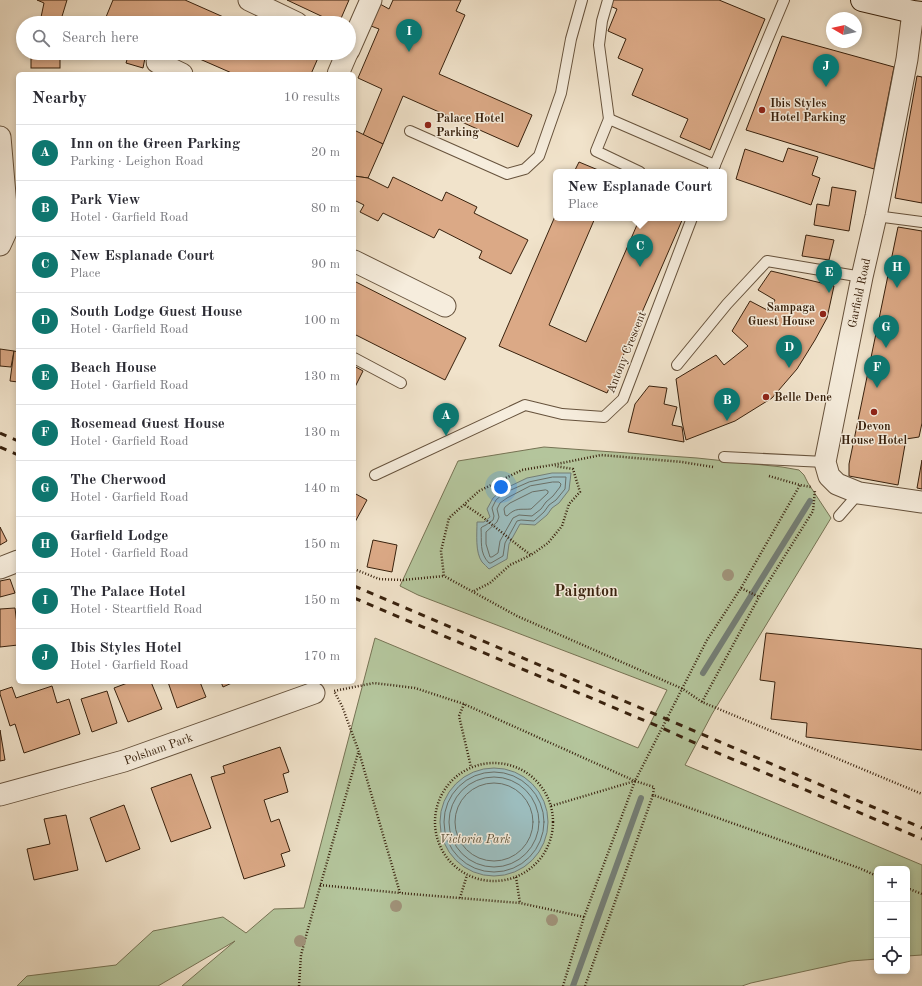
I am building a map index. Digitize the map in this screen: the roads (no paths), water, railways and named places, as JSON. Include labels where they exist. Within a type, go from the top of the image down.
[{"type":"main road","points":[[862,0],[918,12]]},
{"type":"street","points":[[249,0],[282,16]]},
{"type":"street","points":[[356,33],[371,0]]},
{"type":"street","name":"Garfield Road","points":[[825,462],[907,59],[918,12]]},
{"type":"street","points":[[339,72],[344,60]]},
{"type":"street","points":[[157,62],[178,72]]},
{"type":"street","points":[[0,137],[6,206],[6,232],[0,245]]},
{"type":"street","points":[[356,262],[445,306]]},
{"type":"street","points":[[825,462],[829,476],[837,484],[859,492],[922,502]]},
{"type":"street","points":[[0,568],[16,562]]},
{"type":"street","name":"Polsham Park","points":[[0,795],[124,760],[314,693]]},
{"type":"lane","points":[[410,131],[507,174],[525,169],[539,156],[561,93],[571,39],[582,0]]},
{"type":"lane","points":[[608,0],[602,21],[599,45],[609,119],[596,151],[634,169]]},
{"type":"lane","points":[[609,119],[713,168],[784,0]]},
{"type":"lane","points":[[876,216],[922,222]]},
{"type":"lane","name":"Antony Crescent","points":[[375,475],[525,405],[562,414],[604,418],[623,399],[691,221]]},
{"type":"lane","points":[[677,365],[727,304],[767,261],[862,277]]},
{"type":"lane","points":[[356,359],[401,383]]},
{"type":"lane","points":[[724,457],[825,462]]},
{"type":"lane","points":[[839,516],[859,492]]},
{"type":"water","points":[[552,473],[571,473],[569,490],[559,503],[535,525],[520,524],[509,544],[507,559],[489,569],[482,562],[478,553],[477,522],[484,522],[490,517],[487,509],[493,498],[502,490],[527,478]]},
{"type":"water","points":[[494,768],[515,772],[532,784],[544,801],[548,822],[544,843],[532,860],[515,872],[494,876],[473,872],[456,860],[444,843],[440,822],[444,801],[456,784],[473,772]]},
{"type":"waterway","points":[[703,673],[810,501]]},
{"type":"waterway","points":[[573,986],[641,798]]},
{"type":"railway","points":[[0,433],[16,440]]},
{"type":"railway","points":[[0,447],[16,454]]},
{"type":"railway","points":[[356,587],[922,828]]},
{"type":"railway","points":[[356,599],[922,839]]},
{"type":"place","name":"The Palace Hotel","points":[[409,52]]},
{"type":"place","name":"Ibis Styles Hotel","points":[[826,87]]},
{"type":"place","name":"Ibis Styles Hotel Parking","points":[[762,110]]},
{"type":"place","name":"Palace Hotel Parking","points":[[428,125]]},
{"type":"place","name":"New Esplanade Court","points":[[640,267]]},
{"type":"place","name":"Garfield Lodge","points":[[897,288]]},
{"type":"place","name":"Beach House","points":[[829,293]]},
{"type":"place","name":"Sampaga Guest House","points":[[823,314]]},
{"type":"place","name":"The Cherwood","points":[[886,348]]},
{"type":"place","name":"South Lodge Guest House","points":[[789,368]]},
{"type":"place","name":"Rosemead Guest House","points":[[877,388]]},
{"type":"place","name":"Belle Dene","points":[[766,397]]},
{"type":"place","name":"Devon House Hotel","points":[[874,412]]},
{"type":"place","name":"Park View","points":[[727,421]]},
{"type":"place","name":"Inn on the Green Parking","points":[[446,436]]},
{"type":"district","name":"Paignton","points":[[586,590]]},
{"type":"park label","name":"Victoria Park","points":[[475,839]]}]
